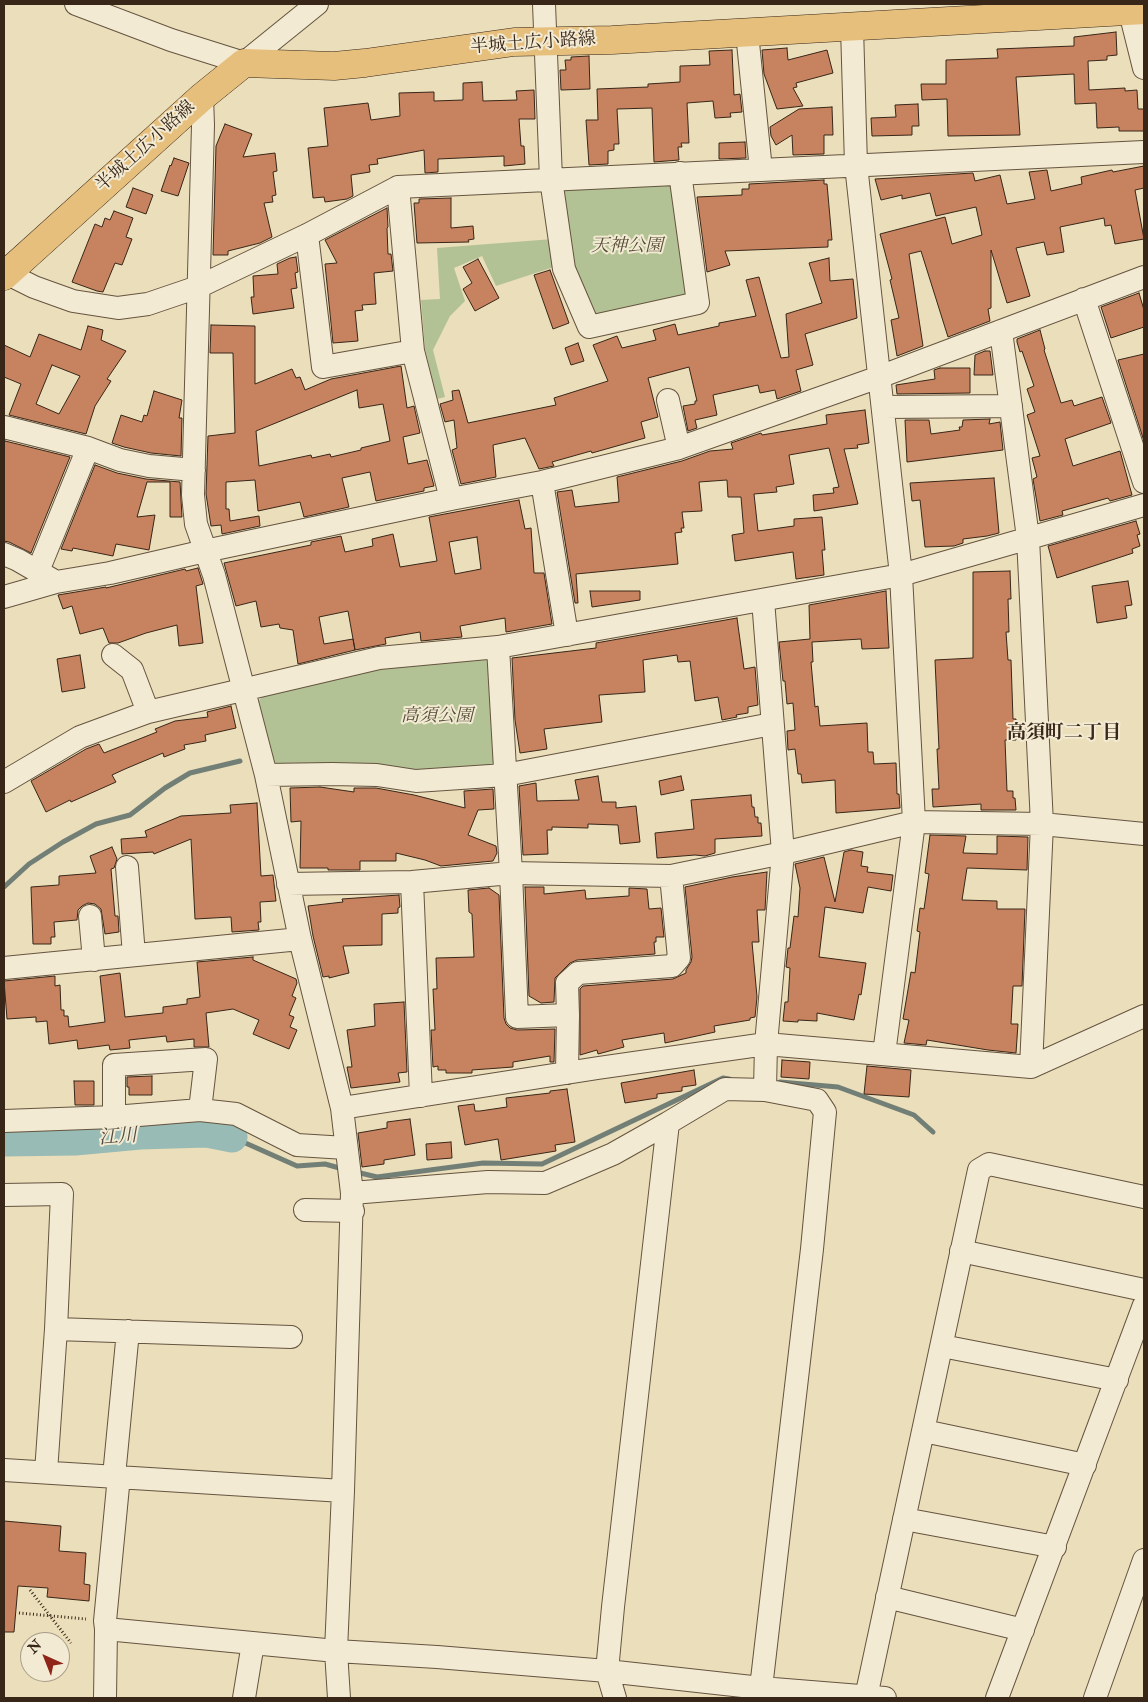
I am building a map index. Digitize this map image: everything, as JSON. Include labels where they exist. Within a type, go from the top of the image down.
[{"type":"main road","name":"半城土広小路線","points":[[5,274],[202,98],[244,63],[334,66],[514,42],[612,40],[747,33],[1134,8]]},
{"type":"street","points":[[76,4],[172,40],[244,63],[317,4]]},
{"type":"street","points":[[544,4],[551,179],[564,269],[589,327],[698,303],[680,173]]},
{"type":"street","points":[[1134,8],[1144,68]]},
{"type":"street","points":[[852,27],[856,165],[901,575],[914,822],[884,1054]]},
{"type":"street","points":[[747,33],[761,170]]},
{"type":"street","points":[[202,98],[203,126],[193,495],[196,524],[214,575],[266,775],[300,939],[342,1108],[352,1202],[336,1651],[339,1698]]},
{"type":"street","points":[[5,274],[73,301],[118,308],[148,304],[198,287],[398,187],[1144,152]]},
{"type":"street","points":[[398,187],[413,351],[451,499]]},
{"type":"street","points":[[307,234],[323,367],[413,351]]},
{"type":"street","points":[[4,596],[47,577],[110,573],[451,499],[542,482],[679,448],[879,377],[1144,277]]},
{"type":"street","points":[[1084,299],[1144,482]]},
{"type":"street","points":[[1001,331],[1028,538],[1042,824],[1031,1067]]},
{"type":"street","points":[[668,400],[679,448]]},
{"type":"street","points":[[882,407],[1011,406]]},
{"type":"street","points":[[4,427],[88,448],[120,460],[149,466],[194,470]]},
{"type":"street","points":[[47,577],[88,448]]},
{"type":"street","points":[[542,482],[567,635]]},
{"type":"street","points":[[4,782],[80,737],[148,712],[379,658],[498,647],[901,575],[1144,505]]},
{"type":"street","points":[[4,554],[47,577]]},
{"type":"street","points":[[763,600],[783,854],[766,1044],[766,1090]]},
{"type":"street","points":[[498,647],[517,1017],[568,1015]]},
{"type":"street","points":[[113,655],[132,670],[148,712]]},
{"type":"street","points":[[266,775],[377,775],[416,781],[505,775],[772,724]]},
{"type":"street","points":[[288,884],[412,882],[511,873],[671,876],[783,854],[914,822],[1042,824],[1144,834]]},
{"type":"street","points":[[127,867],[134,955]]},
{"type":"street","points":[[567,1073],[567,983],[578,973],[672,966],[678,958],[671,876]]},
{"type":"street","points":[[412,882],[421,1096]]},
{"type":"street","points":[[90,916],[94,960]]},
{"type":"street","points":[[4,968],[300,939]]},
{"type":"street","points":[[342,1108],[766,1044],[1031,1067],[1144,1016]]},
{"type":"street","points":[[114,1117],[114,1065],[206,1058],[200,1110]]},
{"type":"street","points":[[305,1210],[488,1182],[545,1182],[613,1154],[726,1089],[766,1090],[817,1100],[825,1112],[814,1229],[761,1688]]},
{"type":"street","points":[[4,1121],[114,1117],[200,1110],[236,1114],[297,1145],[346,1148]]},
{"type":"street","points":[[615,1698],[607,1671],[668,1123]]},
{"type":"street","points":[[106,1625],[336,1651],[607,1671],[761,1688],[876,1698],[887,1597],[979,1170],[989,1164],[1144,1197]]},
{"type":"street","points":[[4,1195],[62,1194],[56,1329],[46,1472]]},
{"type":"street","points":[[961,1251],[1144,1290]]},
{"type":"street","points":[[997,1698],[1144,1305]]},
{"type":"street","points":[[56,1329],[292,1337]]},
{"type":"street","points":[[105,1698],[106,1625],[128,1331]]},
{"type":"street","points":[[942,1346],[1117,1380]]},
{"type":"street","points":[[924,1431],[1085,1465]]},
{"type":"street","points":[[4,1470],[343,1491]]},
{"type":"street","points":[[904,1519],[1055,1547]]},
{"type":"street","points":[[1095,1698],[1144,1560]]},
{"type":"street","points":[[887,1597],[1023,1630]]},
{"type":"street","points":[[244,1698],[253,1643]]},
{"type":"path","points":[[30,1590],[71,1643]]},
{"type":"path","points":[[19,1612],[50,1615],[106,1625]]},
{"type":"green space","name":"天神公園","points":[[676,181],[691,298],[593,320],[571,267],[560,186]]},
{"type":"green space","points":[[553,239],[557,266],[496,286],[482,256],[454,268],[465,301],[450,316],[433,350],[445,397],[437,399],[425,349],[421,300],[440,299],[437,248]]},
{"type":"green space","name":"高須公園","points":[[485,654],[491,659],[497,763],[490,768],[415,774],[278,765],[272,759],[258,702],[264,694],[375,669]]},
{"type":"building","points":[[1116,32],[1117,55],[1107,56],[1107,60],[1088,61],[1089,90],[1125,88],[1125,91],[1137,90],[1138,109],[1144,109],[1144,131],[1119,131],[1119,127],[1097,128],[1096,103],[1075,104],[1074,74],[1016,77],[1020,135],[948,136],[947,99],[922,100],[921,84],[946,84],[946,60],[998,58],[997,49],[1074,46],[1074,37]]},
{"type":"building","points":[[787,48],[788,60],[827,50],[833,73],[796,83],[797,87],[793,88],[803,106],[777,109],[764,74],[762,50]]},
{"type":"building","points":[[732,50],[734,95],[740,94],[742,112],[730,113],[731,117],[715,118],[713,101],[687,103],[689,143],[681,143],[682,147],[678,147],[679,160],[654,162],[652,108],[617,109],[619,144],[614,144],[614,150],[608,151],[608,164],[589,165],[586,120],[598,120],[597,89],[648,87],[648,84],[680,82],[680,66],[710,65],[709,51]]},
{"type":"building","points":[[589,56],[590,89],[561,90],[560,70],[566,70],[565,60],[571,60],[571,57]]},
{"type":"building","points":[[482,82],[483,101],[517,100],[516,91],[534,90],[535,119],[519,119],[521,146],[524,146],[525,164],[504,166],[504,156],[438,159],[438,172],[425,173],[424,150],[377,159],[378,164],[369,165],[370,172],[351,175],[353,196],[347,199],[325,202],[324,197],[313,198],[308,148],[328,146],[324,108],[368,103],[371,120],[400,116],[399,93],[434,92],[434,101],[463,100],[463,83]]},
{"type":"building","points":[[918,104],[919,126],[912,126],[912,135],[872,136],[871,118],[896,117],[895,105]]},
{"type":"building","points":[[832,107],[833,135],[824,135],[824,154],[793,155],[792,135],[776,145],[771,136],[770,127],[799,109]]},
{"type":"building","points":[[225,124],[252,134],[243,157],[275,153],[277,171],[273,172],[276,195],[272,196],[273,202],[264,203],[272,237],[260,243],[228,251],[228,255],[213,255],[216,146]]},
{"type":"building","points":[[745,142],[746,158],[719,159],[719,143]]},
{"type":"building","points":[[174,158],[189,163],[178,196],[161,191]]},
{"type":"building","points":[[1144,166],[1144,188],[1135,190],[1144,239],[1115,244],[1111,225],[1105,226],[1104,218],[1060,227],[1064,252],[1047,255],[1044,242],[1016,248],[1030,296],[1007,303],[991,250],[991,308],[988,309],[990,321],[948,337],[921,251],[909,254],[923,346],[897,356],[891,320],[899,318],[890,280],[892,279],[880,234],[945,217],[952,244],[982,235],[976,207],[936,216],[930,193],[902,199],[902,195],[881,200],[875,179],[973,173],[975,181],[1000,175],[1007,204],[1035,199],[1029,172],[1047,170],[1051,191],[1082,184],[1081,177],[1112,170],[1113,172]]},
{"type":"building","points":[[824,180],[824,184],[827,184],[832,240],[828,240],[828,247],[725,251],[730,265],[707,272],[697,197],[742,195],[742,189],[749,189],[749,184]]},
{"type":"building","points":[[133,188],[153,195],[146,214],[126,207]]},
{"type":"building","points":[[451,198],[451,228],[473,226],[474,239],[468,240],[469,242],[417,243],[414,203],[419,203],[419,199]]},
{"type":"building","points":[[387,208],[388,254],[391,254],[393,271],[374,273],[376,304],[362,305],[363,310],[355,311],[358,341],[333,343],[325,264],[337,263],[325,240]]},
{"type":"building","points":[[114,211],[133,218],[126,237],[132,239],[122,265],[115,263],[103,292],[72,282],[95,224],[102,227],[105,218],[110,220]]},
{"type":"building","points":[[296,257],[298,272],[295,273],[297,288],[291,289],[294,308],[253,314],[251,297],[254,297],[253,276],[278,274],[277,264]]},
{"type":"building","points":[[829,258],[830,281],[853,279],[857,318],[805,334],[813,365],[796,370],[801,391],[777,399],[775,390],[760,393],[758,385],[713,395],[717,415],[695,420],[697,428],[688,431],[683,406],[695,404],[695,401],[697,401],[689,367],[648,378],[658,417],[641,422],[645,438],[552,462],[554,466],[539,469],[525,438],[493,445],[496,477],[461,484],[452,450],[457,448],[454,420],[445,422],[440,404],[453,400],[452,391],[459,390],[468,423],[556,405],[554,398],[608,381],[593,345],[617,336],[622,348],[656,340],[653,330],[675,324],[678,335],[719,326],[719,323],[756,316],[746,280],[759,277],[781,358],[789,357],[786,314],[822,303],[809,263]]},
{"type":"building","points":[[478,259],[499,298],[475,311],[463,289],[472,283],[463,267]]},
{"type":"building","points":[[550,270],[569,323],[553,329],[534,275]]},
{"type":"building","points":[[1139,293],[1144,310],[1144,327],[1111,338],[1101,307]]},
{"type":"building","points":[[211,325],[255,326],[255,384],[292,369],[296,378],[300,377],[305,390],[331,379],[401,366],[407,408],[414,406],[420,433],[403,437],[408,464],[427,460],[434,486],[424,488],[424,491],[376,501],[370,472],[342,478],[349,507],[304,517],[300,502],[258,511],[255,480],[226,482],[226,509],[229,509],[230,521],[259,516],[260,526],[222,534],[221,525],[211,526],[206,494],[208,436],[235,433],[233,353],[210,353]],"holes":[[[357,390],[359,408],[383,404],[390,441],[331,457],[330,454],[312,458],[311,455],[259,466],[256,431]]]},
{"type":"building","points":[[88,326],[103,330],[101,340],[126,351],[107,379],[111,381],[95,406],[86,434],[9,415],[21,384],[4,377],[4,345],[30,357],[39,334],[81,350]],"holes":[[[52,365],[80,376],[59,414],[36,404]]]},
{"type":"building","points":[[1040,330],[1044,350],[1061,403],[1072,400],[1074,406],[1102,397],[1111,423],[1065,439],[1073,466],[1120,451],[1132,495],[1110,501],[1108,498],[1062,511],[1063,515],[1040,521],[1033,479],[1037,477],[1032,458],[1040,456],[1027,415],[1035,412],[1027,389],[1034,386],[1022,351],[1020,352],[1017,339]]},
{"type":"building","points":[[578,343],[584,361],[571,365],[565,348]]},
{"type":"building","points":[[990,351],[993,375],[974,375],[975,355]]},
{"type":"building","points":[[1144,354],[1144,441],[1118,360]]},
{"type":"building","points":[[940,368],[970,368],[970,393],[897,394],[896,385],[935,379],[934,370]]},
{"type":"building","points":[[154,391],[182,400],[179,418],[182,418],[181,456],[151,453],[112,443],[121,415],[142,422],[144,415],[147,416]]},
{"type":"building","points":[[865,410],[869,443],[857,445],[858,448],[844,449],[858,504],[814,511],[813,495],[834,493],[833,488],[839,487],[829,448],[789,455],[794,484],[776,487],[777,492],[754,494],[758,531],[794,526],[794,519],[822,517],[825,550],[822,550],[824,575],[796,579],[793,552],[735,561],[732,535],[744,533],[741,497],[728,497],[727,480],[699,482],[702,511],[682,512],[684,528],[681,528],[682,532],[675,533],[678,564],[576,574],[578,603],[575,603],[557,492],[572,490],[575,507],[619,502],[617,477],[682,461],[710,451],[733,449],[731,443],[761,433],[762,435],[827,424],[826,415]]},
{"type":"building","points":[[990,419],[989,424],[1000,422],[1003,450],[907,462],[905,420],[929,420],[931,434],[960,430],[959,427],[962,427],[963,420]]},
{"type":"building","points":[[5,441],[70,457],[31,553],[4,541]]},
{"type":"building","points":[[95,465],[117,473],[146,479],[180,482],[182,517],[170,517],[170,482],[147,482],[137,517],[155,515],[149,550],[116,544],[113,556],[73,548],[72,551],[61,549]]},
{"type":"building","points":[[994,478],[999,533],[963,539],[963,543],[954,546],[925,547],[920,500],[912,501],[910,483]]},
{"type":"building","points":[[519,500],[525,529],[531,528],[534,573],[544,573],[552,624],[506,632],[505,618],[460,626],[462,637],[421,641],[420,632],[385,638],[386,644],[298,664],[293,630],[280,628],[279,624],[261,627],[256,601],[236,606],[224,563],[311,545],[311,542],[341,536],[345,552],[373,546],[372,539],[393,534],[400,567],[437,561],[429,517]],"holes":[[[477,537],[481,569],[455,574],[449,542]],[[348,611],[355,650],[353,639],[324,644],[319,617]]]},
{"type":"building","points":[[1136,521],[1140,534],[1137,535],[1140,546],[1132,549],[1133,553],[1057,578],[1048,546]]},
{"type":"building","points":[[198,568],[203,584],[196,586],[203,643],[179,646],[177,625],[118,643],[109,643],[103,628],[80,634],[72,606],[63,609],[58,595],[106,588],[185,569],[186,571]]},
{"type":"building","points":[[1010,571],[1011,599],[1008,599],[1009,632],[1006,632],[1008,660],[1011,660],[1013,719],[1016,719],[1016,740],[1005,740],[1007,791],[1013,791],[1016,810],[981,810],[981,804],[933,807],[932,789],[939,789],[935,660],[973,658],[973,572]]},
{"type":"building","points":[[1128,581],[1132,605],[1125,606],[1127,618],[1097,623],[1092,586]]},
{"type":"building","points":[[590,591],[640,591],[640,600],[592,607]]},
{"type":"building","points":[[886,591],[889,648],[862,649],[861,639],[812,642],[813,662],[811,662],[815,707],[818,706],[820,726],[867,723],[868,752],[873,752],[874,764],[896,763],[897,794],[899,794],[900,808],[836,813],[835,780],[802,783],[801,774],[798,774],[795,749],[788,750],[787,731],[795,730],[793,703],[787,704],[779,642],[810,639],[809,605]]},
{"type":"building","points":[[737,618],[744,669],[755,667],[758,705],[748,707],[748,713],[722,720],[718,697],[695,701],[690,661],[678,662],[677,655],[643,660],[645,692],[599,695],[602,722],[544,729],[547,749],[520,753],[515,720],[512,658],[596,648],[596,643]]},
{"type":"building","points":[[80,655],[85,688],[62,692],[57,659]]},
{"type":"building","points":[[231,706],[236,728],[205,735],[206,741],[184,745],[185,749],[164,757],[163,753],[125,769],[112,775],[116,782],[71,802],[70,800],[46,812],[31,781],[86,749],[99,744],[104,753],[157,732],[155,729],[175,721],[208,717],[207,712]]},
{"type":"building","points":[[598,776],[602,802],[616,802],[616,808],[636,806],[640,842],[620,844],[618,825],[588,824],[588,828],[552,827],[552,830],[547,830],[548,854],[523,855],[519,786],[536,783],[537,801],[579,800],[575,780]]},
{"type":"building","points":[[681,776],[684,790],[661,795],[659,781]]},
{"type":"building","points":[[320,787],[354,792],[354,788],[376,788],[414,795],[465,808],[464,791],[493,789],[494,809],[478,810],[468,835],[496,846],[497,853],[493,861],[441,866],[396,853],[396,861],[360,861],[360,870],[300,868],[301,821],[291,822],[290,788]]},
{"type":"building","points":[[751,795],[755,817],[758,817],[758,823],[761,823],[762,836],[715,839],[715,853],[705,856],[657,858],[655,833],[694,829],[691,800]]},
{"type":"building","points":[[257,803],[261,876],[273,875],[276,901],[260,902],[261,922],[258,922],[259,930],[232,932],[231,917],[195,919],[191,839],[154,854],[153,852],[122,854],[121,839],[147,837],[145,831],[181,816],[231,813],[230,805]]},
{"type":"building","points":[[930,835],[966,836],[963,853],[997,854],[997,836],[1028,837],[1027,870],[967,868],[962,900],[997,901],[997,909],[1025,909],[1022,986],[1013,986],[1011,1024],[1018,1024],[1016,1053],[927,1040],[926,1045],[904,1043],[909,1020],[903,1019],[911,972],[915,973],[920,932],[917,931],[920,908],[924,909],[929,874],[925,873]]},
{"type":"building","points":[[112,847],[117,859],[114,868],[111,869],[115,916],[118,916],[119,932],[105,934],[101,909],[95,904],[88,903],[78,910],[77,920],[54,922],[55,937],[51,937],[51,944],[33,944],[31,887],[59,885],[59,876],[96,873],[90,856]]},
{"type":"building","points":[[851,850],[863,852],[861,866],[868,867],[867,872],[893,875],[891,891],[868,887],[863,913],[825,907],[819,957],[866,963],[861,995],[859,994],[854,1020],[817,1013],[817,1021],[783,1021],[785,1002],[788,1002],[790,968],[786,967],[788,948],[790,948],[794,916],[798,917],[800,888],[795,864],[824,857],[835,902],[844,852]]},
{"type":"building","points":[[767,872],[765,910],[757,910],[759,942],[752,942],[757,997],[755,1017],[750,1018],[750,1020],[714,1026],[715,1032],[665,1043],[664,1033],[622,1040],[624,1047],[598,1054],[597,1050],[580,1055],[580,989],[583,986],[673,979],[686,973],[692,957],[685,887]]},
{"type":"building","points":[[525,887],[544,887],[544,894],[585,890],[586,899],[629,896],[629,888],[647,889],[649,909],[661,908],[664,937],[656,937],[656,942],[654,942],[655,954],[577,960],[570,963],[555,978],[554,1002],[541,1003],[529,996]]},
{"type":"building","points":[[489,888],[499,895],[504,1018],[506,1024],[510,1028],[517,1030],[555,1029],[554,1062],[550,1062],[550,1056],[513,1062],[513,1067],[472,1070],[472,1073],[446,1073],[446,1070],[438,1070],[438,1066],[433,1067],[431,1030],[435,1030],[433,989],[437,989],[436,958],[474,957],[472,914],[469,912],[468,890]]},
{"type":"building","points":[[399,895],[400,907],[398,908],[398,913],[382,914],[382,945],[343,946],[349,973],[329,978],[329,976],[323,977],[308,906],[343,902],[342,899]]},
{"type":"building","points":[[253,957],[253,960],[296,979],[297,983],[292,996],[296,998],[289,1015],[294,1017],[290,1027],[297,1030],[289,1049],[253,1034],[259,1020],[233,1009],[206,1013],[209,1047],[194,1047],[194,1039],[167,1042],[166,1036],[129,1040],[130,1048],[110,1050],[109,1045],[78,1049],[77,1040],[49,1044],[47,1021],[36,1022],[36,1017],[7,1019],[4,981],[55,976],[55,986],[60,985],[61,1010],[64,1010],[64,1016],[68,1016],[69,1027],[105,1022],[100,976],[120,973],[125,1017],[163,1013],[163,1007],[187,1004],[187,999],[200,997],[197,962]]},
{"type":"building","points":[[404,1002],[407,1072],[398,1073],[400,1082],[351,1088],[347,1067],[352,1067],[347,1030],[375,1026],[374,1004]]},
{"type":"building","points":[[782,1060],[810,1062],[809,1079],[781,1077]]},
{"type":"building","points":[[867,1066],[911,1070],[909,1097],[864,1094]]},
{"type":"building","points":[[694,1070],[696,1085],[682,1087],[682,1091],[657,1094],[657,1098],[625,1103],[621,1083]]},
{"type":"building","points":[[152,1076],[152,1095],[129,1095],[127,1077]]},
{"type":"building","points":[[74,1081],[94,1081],[94,1105],[75,1105]]},
{"type":"building","points":[[567,1089],[575,1142],[555,1145],[556,1151],[501,1160],[498,1139],[465,1145],[458,1106],[474,1104],[475,1111],[507,1107],[506,1098]]},
{"type":"building","points":[[410,1119],[415,1155],[384,1160],[384,1164],[362,1167],[358,1133],[387,1128],[387,1122]]},
{"type":"building","points":[[451,1142],[452,1158],[427,1160],[426,1144]]},
{"type":"building","points":[[4,1521],[61,1526],[59,1551],[86,1553],[84,1584],[90,1585],[89,1601],[47,1597],[48,1588],[18,1586],[14,1632],[4,1632]]},
{"type":"waterway","points":[[4,887],[29,864],[63,842],[96,824],[130,815],[165,788],[190,773],[240,761]]},
{"type":"waterway","points":[[356,1172],[377,1177],[483,1163],[542,1164],[723,1078],[729,1079]]},
{"type":"waterway","points":[[780,1082],[838,1087],[914,1115],[933,1132]]},
{"type":"waterway","name":"江川","points":[[4,1141],[75,1140],[140,1134],[207,1132],[232,1137]]},
{"type":"waterway","points":[[232,1137],[297,1166],[325,1164],[343,1169]]},
{"type":"district","name":"高須町二丁目","points":[[1064,734]]}]
